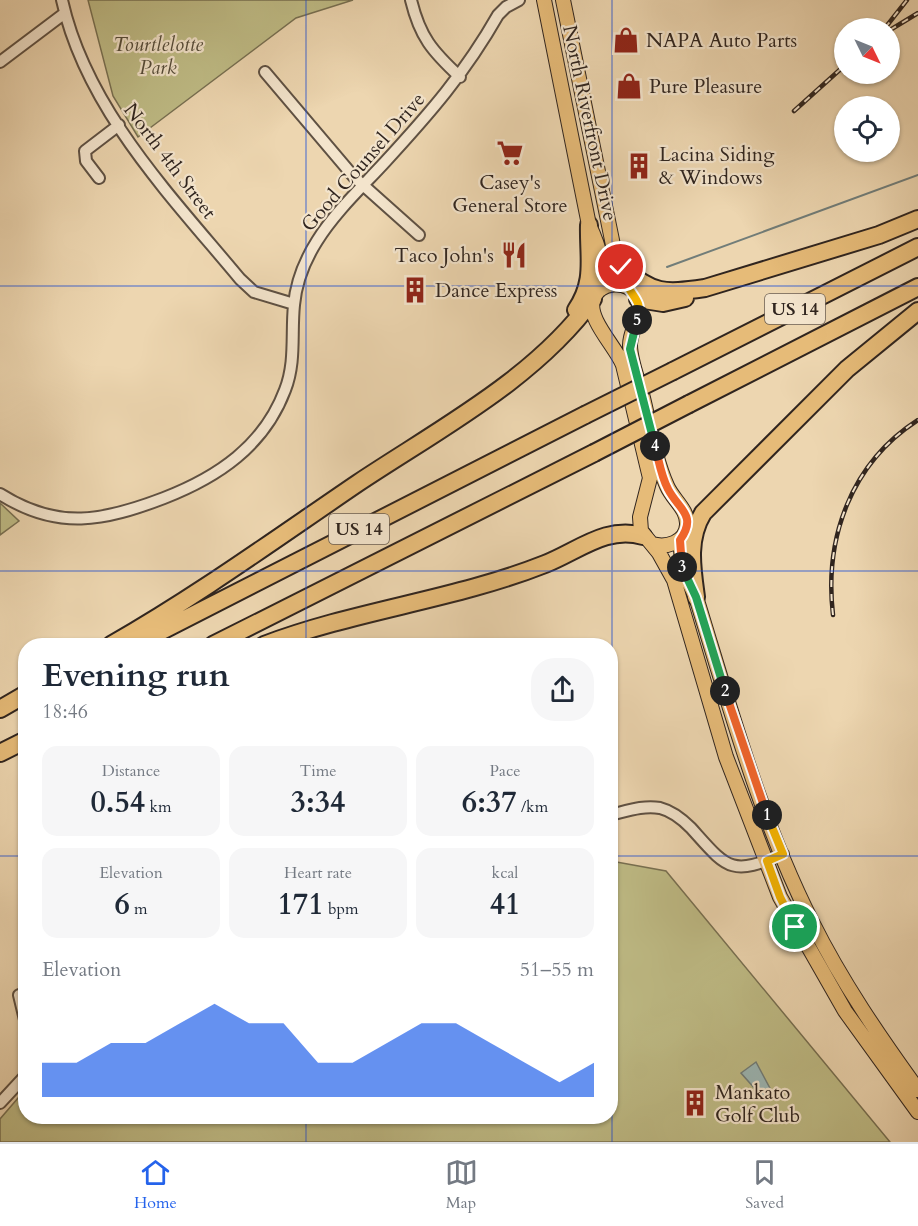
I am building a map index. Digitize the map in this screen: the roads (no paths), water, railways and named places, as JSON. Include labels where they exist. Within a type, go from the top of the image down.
[{"type":"highway","points":[[633,293],[672,302],[705,288],[879,235],[918,219]]},
{"type":"highway","points":[[541,355],[578,307],[589,284],[591,271],[589,225]]},
{"type":"highway","name":"US 14","points":[[148,638],[918,247]]},
{"type":"highway","points":[[621,267],[642,284],[657,290],[681,291],[705,288]]},
{"type":"highway","name":"US 14","points":[[227,638],[918,287]]},
{"type":"highway","points":[[122,638],[175,606],[493,393],[567,333],[597,294]]},
{"type":"highway","points":[[696,597],[687,532],[710,505],[818,396],[881,339],[918,311]]},
{"type":"highway","points":[[286,638],[474,589],[547,564],[612,533],[648,540]]},
{"type":"highway","points":[[0,712],[18,700]]},
{"type":"highway","points":[[0,712],[18,704]]},
{"type":"highway","points":[[1,752],[18,745]]},
{"type":"main road","name":"North Riverfront Drive","points":[[544,0],[589,225],[597,241],[603,268],[593,313],[596,321],[624,351]]},
{"type":"main road","name":"North Riverfront Drive","points":[[563,0],[613,244],[633,293]]},
{"type":"main road","points":[[597,294],[613,285],[633,293],[639,314],[624,351],[627,377],[657,478],[686,514],[687,532],[665,546],[648,540]]},
{"type":"main road","points":[[657,478],[640,517],[648,540],[674,580],[726,757],[780,897],[827,984],[867,1045],[918,1112]]},
{"type":"main road","points":[[696,597],[752,778],[812,922],[856,1002],[918,1090]]},
{"type":"street","name":"North 4th Street","points":[[62,0],[78,55],[118,125],[240,279],[254,292],[294,304]]},
{"type":"street","points":[[411,0],[420,31],[427,43],[460,77]]},
{"type":"street","name":"Good Counsel Drive","points":[[0,494],[41,513],[72,519],[107,517],[175,494],[228,467],[251,446],[279,407],[292,368],[294,304],[304,267],[317,241],[460,77],[498,15],[506,7],[519,0]]},
{"type":"street","points":[[0,62],[65,13]]},
{"type":"street","points":[[265,72],[363,186],[419,235]]},
{"type":"street","points":[[99,178],[86,161],[85,151],[118,125]]},
{"type":"street","points":[[618,814],[642,807],[664,809],[682,819],[726,864],[745,868],[783,854]]},
{"type":"street","points":[[0,1103],[18,1084]]},
{"type":"water","points":[[756,1062],[772,1092],[763,1098],[741,1073]]},
{"type":"waterway","points":[[667,267],[918,175]]},
{"type":"railway","points":[[893,18],[907,0]]},
{"type":"railway","points":[[900,24],[918,13]]},
{"type":"railway","points":[[794,111],[834,75]]},
{"type":"railway","points":[[833,615],[831,586],[833,558],[838,531],[847,505],[859,480],[875,458],[918,420]]},
{"type":"place","name":"NAPA Auto Parts","points":[[626,40]]},
{"type":"place","name":"Pure Pleasure","points":[[629,86]]},
{"type":"place","name":"Casey's General Store","points":[[510,153]]},
{"type":"place","name":"Lacina Siding & Windows","points":[[639,166]]},
{"type":"place","name":"Taco John's","points":[[514,255]]},
{"type":"place","name":"Dance Express","points":[[415,290]]},
{"type":"place","name":"Mankato Golf Club","points":[[695,1103]]},
{"type":"park label","name":"Tourtlelotte Park","points":[[158,56]]}]
